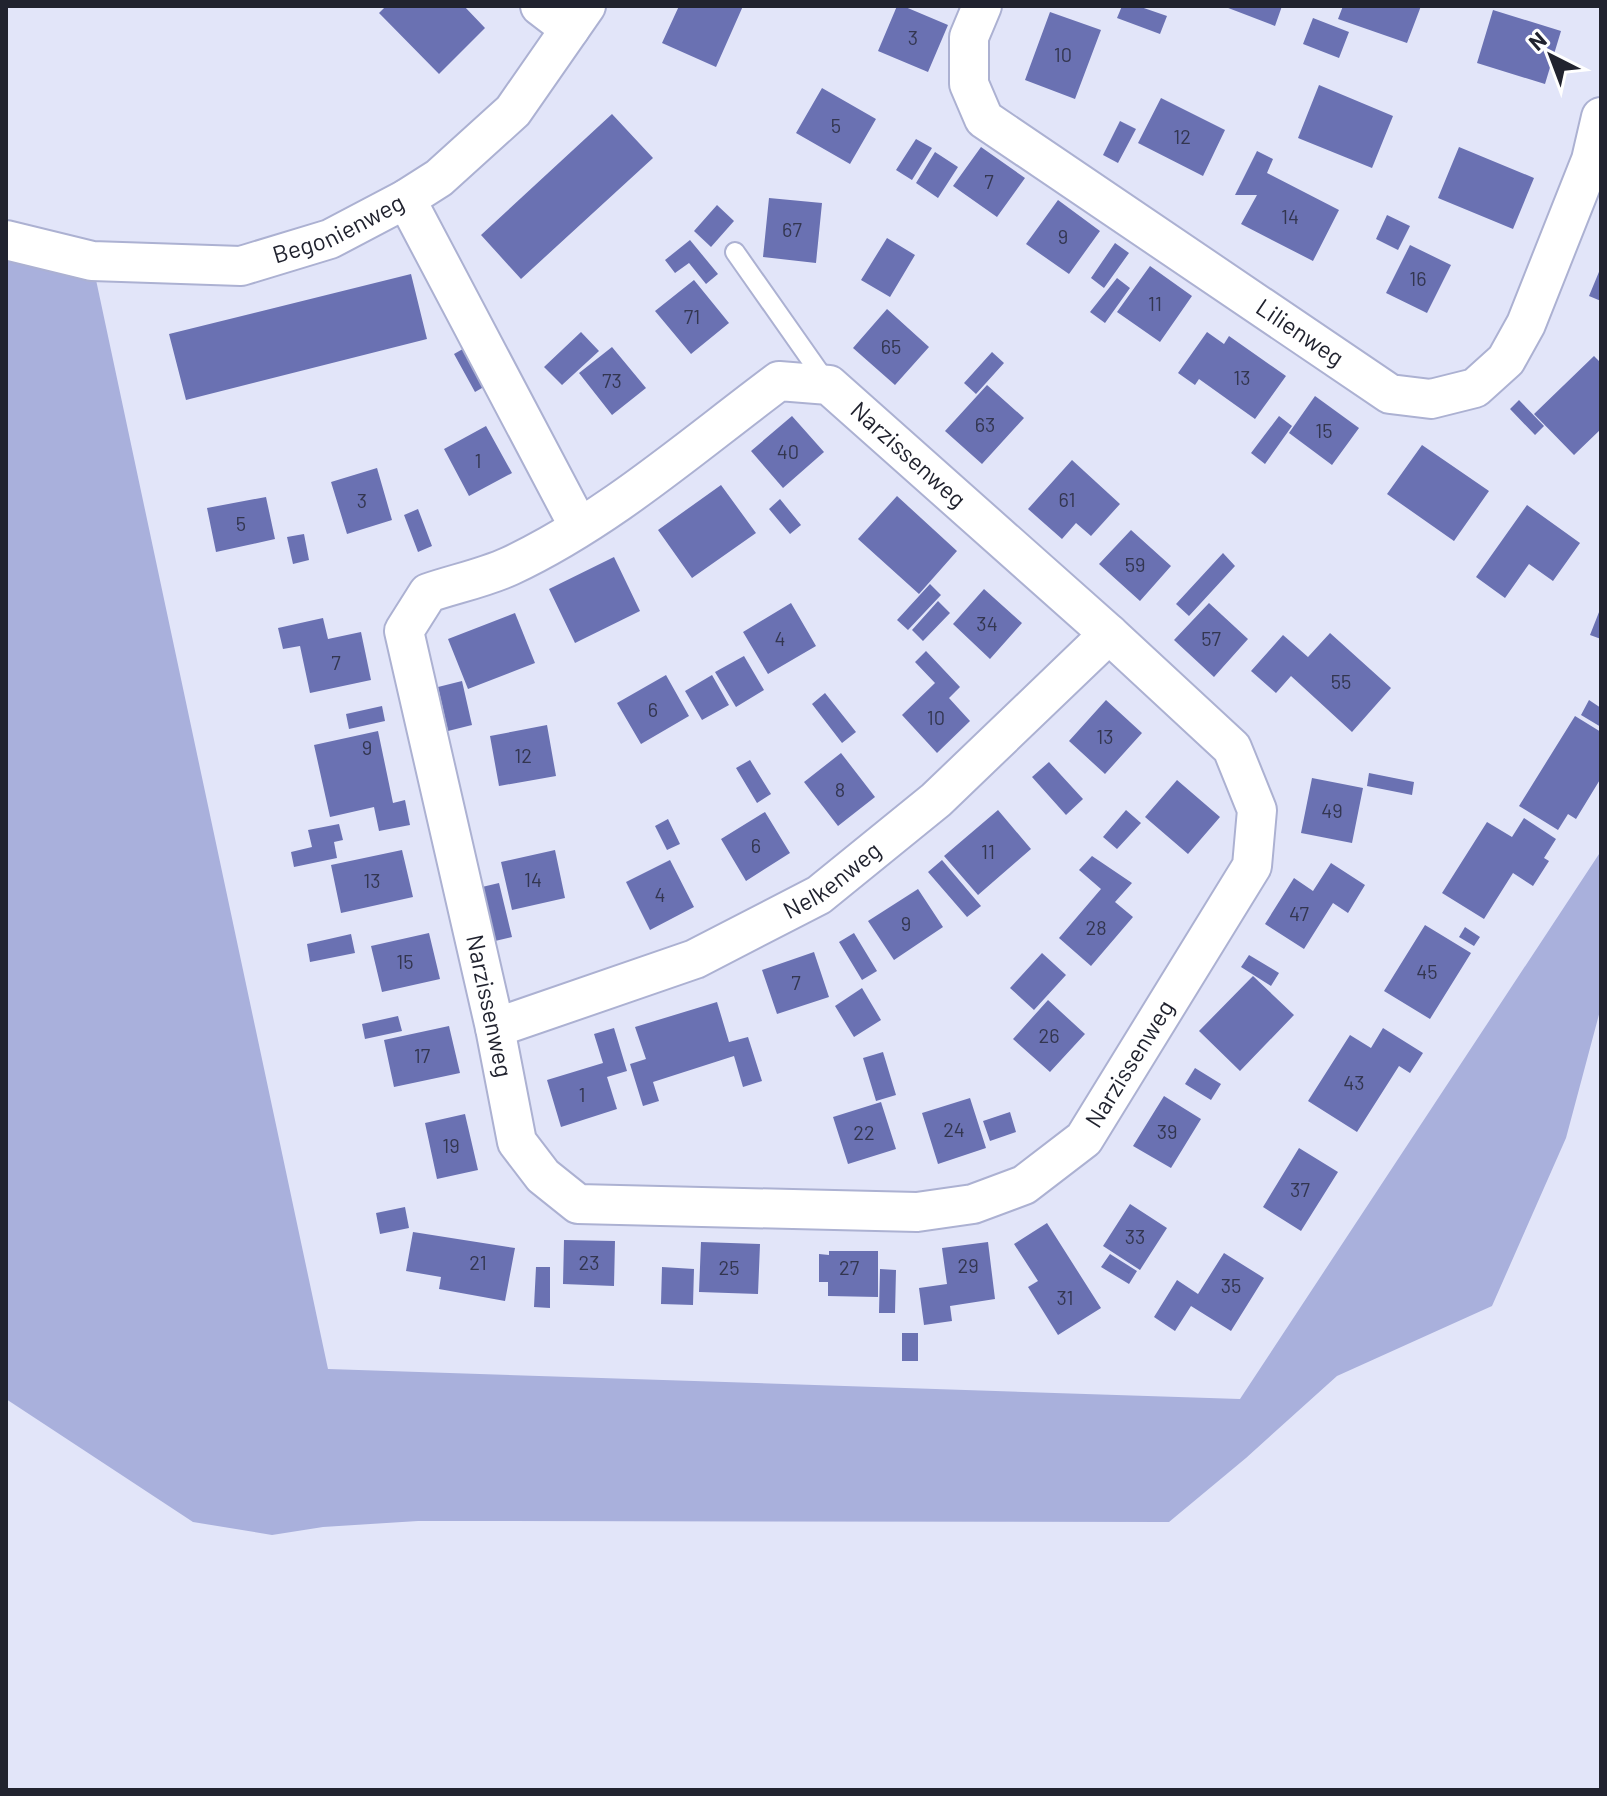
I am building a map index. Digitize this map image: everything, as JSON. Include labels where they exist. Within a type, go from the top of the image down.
[{"type":"street","points":[[540,6],[578,18]]},
{"type":"street","name":"Lilienweg","points":[[982,6],[969,37],[969,84],[984,119],[1390,394],[1431,399],[1475,388],[1506,360],[1526,324],[1591,160],[1601,117]]},
{"type":"street","name":"Begonienweg","points":[[6,240],[92,261],[241,266],[330,239],[439,178],[513,111],[578,18]]},
{"type":"street","points":[[406,199],[579,527]]},
{"type":"street","name":"Narzissenweg","points":[[779,381],[829,385],[1232,748],[1257,810],[1252,866],[1084,1139],[1024,1185],[973,1204],[917,1212],[578,1204],[543,1176],[517,1142],[495,1028],[404,631],[428,593],[508,567],[579,527],[779,381]]},
{"type":"street","name":"Nelkenweg","points":[[495,1028],[695,959],[819,895],[936,800],[1109,634]]},
{"type":"lane","points":[[735,252],[829,385]]},
{"type":"shaded area","points":[[6,240],[92,261],[328,1369],[1240,1399],[1601,851],[1601,1007],[1566,1138],[1492,1306],[1337,1376],[1169,1522],[418,1521],[323,1527],[272,1535],[193,1522],[6,1399]]},
{"type":"building","points":[[386,6],[464,6],[485,28],[439,74],[379,13]]},
{"type":"building","points":[[679,6],[743,6],[716,67],[662,43]]},
{"type":"building","points":[[897,6],[948,25],[928,72],[878,51]]},
{"type":"building","points":[[1122,6],[1138,6],[1167,16],[1160,34],[1117,18]]},
{"type":"building","points":[[1223,6],[1282,6],[1275,26]]},
{"type":"building","points":[[1343,6],[1421,6],[1407,43],[1338,19]]},
{"type":"building","points":[[1493,10],[1561,31],[1545,84],[1477,63]]},
{"type":"building","points":[[1050,12],[1101,30],[1075,99],[1025,80]]},
{"type":"building","points":[[1313,18],[1349,32],[1339,58],[1303,44]]},
{"type":"building","points":[[1319,85],[1393,116],[1372,168],[1298,138]]},
{"type":"building","points":[[822,88],[876,119],[850,164],[796,133]]},
{"type":"building","points":[[1161,98],[1225,130],[1203,176],[1138,143]]},
{"type":"building","points":[[612,114],[653,158],[521,279],[481,235]]},
{"type":"building","points":[[1120,121],[1136,129],[1118,163],[1103,155]]},
{"type":"building","points":[[916,139],[932,148],[912,180],[896,170]]},
{"type":"building","points":[[981,147],[1025,178],[997,217],[953,186]]},
{"type":"building","points":[[1459,147],[1534,178],[1513,229],[1438,198]]},
{"type":"building","points":[[1257,151],[1273,159],[1267,173],[1339,210],[1313,261],[1241,224],[1257,195],[1235,195]]},
{"type":"building","points":[[935,152],[958,167],[938,198],[916,183]]},
{"type":"building","points":[[769,198],[822,203],[816,263],[763,257]]},
{"type":"building","points":[[1058,200],[1100,231],[1069,274],[1026,244]]},
{"type":"building","points":[[717,205],[734,221],[711,247],[694,231]]},
{"type":"building","points":[[1387,215],[1410,226],[1398,250],[1376,239]]},
{"type":"building","points":[[887,238],[915,255],[890,297],[861,280]]},
{"type":"building","points":[[690,240],[718,274],[706,284],[689,263],[675,273],[665,260]]},
{"type":"building","points":[[1115,243],[1129,253],[1104,288],[1091,278]]},
{"type":"building","points":[[1410,245],[1451,265],[1427,313],[1386,293]]},
{"type":"building","points":[[1150,266],[1192,296],[1160,342],[1117,312]]},
{"type":"building","points":[[1601,267],[1601,301],[1589,296]]},
{"type":"building","points":[[411,274],[427,339],[186,400],[169,334]]},
{"type":"building","points":[[1117,278],[1130,288],[1105,323],[1090,312]]},
{"type":"building","points":[[694,280],[729,323],[691,354],[655,311]]},
{"type":"building","points":[[887,309],[929,347],[895,385],[853,348]]},
{"type":"building","points":[[581,332],[599,351],[562,385],[544,367]]},
{"type":"building","points":[[1207,332],[1224,344],[1229,336],[1286,376],[1255,419],[1199,379],[1195,385],[1178,373]]},
{"type":"building","points":[[468,346],[489,384],[475,392],[454,354]]},
{"type":"building","points":[[612,347],[646,388],[612,415],[579,373]]},
{"type":"building","points":[[992,352],[1004,363],[976,394],[964,383]]},
{"type":"building","points":[[1594,356],[1601,363],[1601,429],[1574,455],[1534,414]]},
{"type":"building","points":[[987,385],[1024,418],[982,464],[945,431]]},
{"type":"building","points":[[1315,396],[1359,428],[1332,465],[1289,433]]},
{"type":"building","points":[[1519,400],[1544,426],[1535,435],[1510,409]]},
{"type":"building","points":[[792,416],[824,452],[783,488],[751,451]]},
{"type":"building","points":[[1279,416],[1292,426],[1265,464],[1251,453]]},
{"type":"building","points":[[486,426],[512,473],[469,496],[444,449]]},
{"type":"building","points":[[1422,445],[1489,491],[1454,541],[1387,494]]},
{"type":"building","points":[[1072,460],[1120,504],[1091,536],[1076,523],[1062,539],[1028,509]]},
{"type":"building","points":[[377,468],[392,520],[347,534],[331,482]]},
{"type":"building","points":[[721,485],[756,533],[692,578],[658,530]]},
{"type":"building","points":[[897,496],[957,551],[919,594],[858,539]]},
{"type":"building","points":[[266,497],[275,539],[216,552],[207,508]]},
{"type":"building","points":[[780,499],[801,525],[790,534],[769,509]]},
{"type":"building","points":[[1527,505],[1580,543],[1553,581],[1529,564],[1505,598],[1476,577]]},
{"type":"building","points":[[418,509],[432,546],[418,552],[404,515]]},
{"type":"building","points":[[1131,530],[1171,566],[1140,601],[1099,564]]},
{"type":"building","points":[[304,534],[309,560],[293,564],[287,537]]},
{"type":"building","points":[[1223,553],[1235,566],[1189,616],[1176,604]]},
{"type":"building","points":[[614,557],[640,611],[575,643],[549,589]]},
{"type":"building","points":[[930,584],[941,595],[908,630],[897,620]]},
{"type":"building","points":[[984,589],[1022,623],[990,659],[953,624]]},
{"type":"building","points":[[938,601],[950,613],[923,641],[912,630]]},
{"type":"building","points":[[791,603],[816,646],[768,674],[743,632]]},
{"type":"building","points":[[1209,603],[1248,639],[1214,677],[1174,640]]},
{"type":"building","points":[[1601,607],[1601,639],[1590,635]]},
{"type":"building","points":[[515,613],[535,663],[468,689],[448,639]]},
{"type":"building","points":[[323,618],[328,639],[361,632],[371,680],[310,693],[300,646],[283,649],[278,628]]},
{"type":"building","points":[[1330,633],[1391,688],[1352,732],[1291,676],[1276,693],[1251,671],[1283,635],[1308,657]]},
{"type":"building","points":[[926,651],[960,687],[949,698],[970,721],[937,753],[902,715],[935,683],[915,662]]},
{"type":"building","points":[[744,656],[764,690],[736,707],[715,672]]},
{"type":"building","points":[[666,675],[689,716],[641,744],[617,703]]},
{"type":"building","points":[[712,675],[729,705],[702,720],[685,691]]},
{"type":"building","points":[[462,681],[472,725],[448,731],[438,687]]},
{"type":"building","points":[[825,693],[856,732],[842,743],[812,704]]},
{"type":"building","points":[[1106,700],[1142,733],[1105,774],[1069,741]]},
{"type":"building","points":[[1589,700],[1601,708],[1601,727],[1581,715]]},
{"type":"building","points":[[382,706],[385,721],[349,729],[346,714]]},
{"type":"building","points":[[1575,716],[1601,732],[1601,778],[1576,819],[1568,814],[1558,830],[1519,806]]},
{"type":"building","points":[[547,725],[556,776],[499,786],[490,736]]},
{"type":"building","points":[[378,731],[393,803],[405,800],[410,825],[379,831],[374,807],[330,817],[314,745]]},
{"type":"building","points":[[841,753],[875,797],[838,826],[804,782]]},
{"type":"building","points":[[750,760],[771,794],[757,803],[736,768]]},
{"type":"building","points":[[1049,762],[1083,799],[1066,815],[1032,777]]},
{"type":"building","points":[[1369,773],[1414,782],[1412,795],[1367,786]]},
{"type":"building","points":[[1312,778],[1363,788],[1352,843],[1301,833]]},
{"type":"building","points":[[1177,780],[1220,817],[1188,854],[1145,817]]},
{"type":"building","points":[[998,810],[1031,849],[978,895],[944,856]]},
{"type":"building","points":[[1126,810],[1141,823],[1117,849],[1103,837]]},
{"type":"building","points":[[765,812],[790,853],[746,881],[721,839]]},
{"type":"building","points":[[1524,818],[1556,839],[1544,858],[1549,861],[1533,886],[1513,873],[1484,919],[1442,893],[1487,822],[1512,837]]},
{"type":"building","points":[[668,819],[680,844],[667,850],[655,826]]},
{"type":"building","points":[[339,824],[343,840],[334,842],[337,858],[294,867],[291,852],[312,847],[308,830]]},
{"type":"building","points":[[402,850],[413,897],[341,913],[331,865]]},
{"type":"building","points":[[555,850],[565,898],[512,910],[501,862]]},
{"type":"building","points":[[1092,856],[1132,883],[1115,902],[1133,917],[1091,966],[1059,938],[1101,889],[1079,870]]},
{"type":"building","points":[[670,860],[694,907],[650,930],[626,882]]},
{"type":"building","points":[[942,860],[981,906],[967,917],[928,872]]},
{"type":"building","points":[[1331,863],[1365,885],[1348,913],[1333,903],[1304,949],[1265,924],[1294,878],[1313,891]]},
{"type":"building","points":[[499,883],[512,937],[495,941],[482,887]]},
{"type":"building","points":[[918,889],[943,927],[894,960],[868,921]]},
{"type":"building","points":[[1425,925],[1471,953],[1430,1019],[1384,991]]},
{"type":"building","points":[[1465,927],[1480,937],[1474,946],[1459,937]]},
{"type":"building","points":[[429,933],[440,979],[382,992],[371,946]]},
{"type":"building","points":[[854,933],[877,971],[862,980],[839,942]]},
{"type":"building","points":[[351,934],[355,953],[310,962],[307,944]]},
{"type":"building","points":[[814,952],[829,997],[777,1014],[762,970]]},
{"type":"building","points":[[1042,953],[1066,975],[1034,1010],[1010,988]]},
{"type":"building","points":[[1249,955],[1279,973],[1271,986],[1241,967]]},
{"type":"building","points":[[1253,976],[1294,1015],[1240,1071],[1199,1031]]},
{"type":"building","points":[[862,988],[881,1020],[854,1037],[835,1006]]},
{"type":"building","points":[[1048,1000],[1085,1034],[1050,1072],[1013,1039]]},
{"type":"building","points":[[717,1002],[729,1042],[748,1037],[762,1081],[743,1087],[734,1056],[653,1082],[659,1101],[643,1106],[630,1064],[646,1059],[635,1027]]},
{"type":"building","points":[[398,1016],[402,1031],[365,1039],[362,1024]]},
{"type":"building","points":[[449,1026],[460,1073],[394,1087],[384,1040]]},
{"type":"building","points":[[614,1028],[627,1071],[607,1077],[617,1109],[561,1127],[547,1080],[603,1063],[594,1034]]},
{"type":"building","points":[[1383,1028],[1423,1053],[1410,1073],[1399,1066],[1357,1132],[1308,1101],[1350,1035],[1371,1048]]},
{"type":"building","points":[[883,1052],[896,1095],[876,1101],[863,1058]]},
{"type":"building","points":[[1195,1068],[1221,1084],[1211,1100],[1185,1084]]},
{"type":"building","points":[[1164,1096],[1201,1119],[1171,1168],[1133,1146]]},
{"type":"building","points":[[970,1098],[986,1148],[938,1164],[922,1113]]},
{"type":"building","points":[[881,1102],[896,1149],[848,1164],[833,1117]]},
{"type":"building","points":[[1010,1112],[1016,1132],[990,1141],[983,1121]]},
{"type":"building","points":[[465,1114],[478,1170],[437,1179],[425,1123]]},
{"type":"building","points":[[1299,1148],[1338,1172],[1301,1231],[1263,1207]]},
{"type":"building","points":[[1130,1204],[1167,1228],[1140,1270],[1103,1246]]},
{"type":"building","points":[[405,1207],[409,1228],[380,1234],[376,1213]]},
{"type":"building","points":[[1047,1223],[1101,1308],[1058,1335],[1028,1287],[1038,1281],[1014,1244]]},
{"type":"building","points":[[413,1232],[515,1248],[505,1301],[439,1289],[441,1277],[406,1271]]},
{"type":"building","points":[[564,1240],[615,1241],[614,1286],[563,1284]]},
{"type":"building","points":[[701,1242],[760,1244],[758,1294],[699,1292]]},
{"type":"building","points":[[988,1242],[995,1299],[950,1306],[952,1321],[924,1325],[919,1288],[947,1284],[942,1248]]},
{"type":"building","points":[[829,1251],[878,1251],[878,1297],[828,1296],[828,1282],[819,1282],[819,1254],[829,1255]]},
{"type":"building","points":[[1224,1253],[1264,1278],[1231,1331],[1191,1306],[1175,1331],[1154,1317],[1177,1280],[1198,1294]]},
{"type":"building","points":[[1110,1254],[1137,1271],[1129,1284],[1101,1267]]},
{"type":"building","points":[[536,1267],[550,1267],[550,1308],[534,1307]]},
{"type":"building","points":[[662,1267],[694,1269],[693,1305],[661,1304]]},
{"type":"building","points":[[880,1269],[896,1270],[895,1313],[879,1313]]},
{"type":"building","points":[[902,1333],[918,1333],[918,1361],[902,1361]]}]
